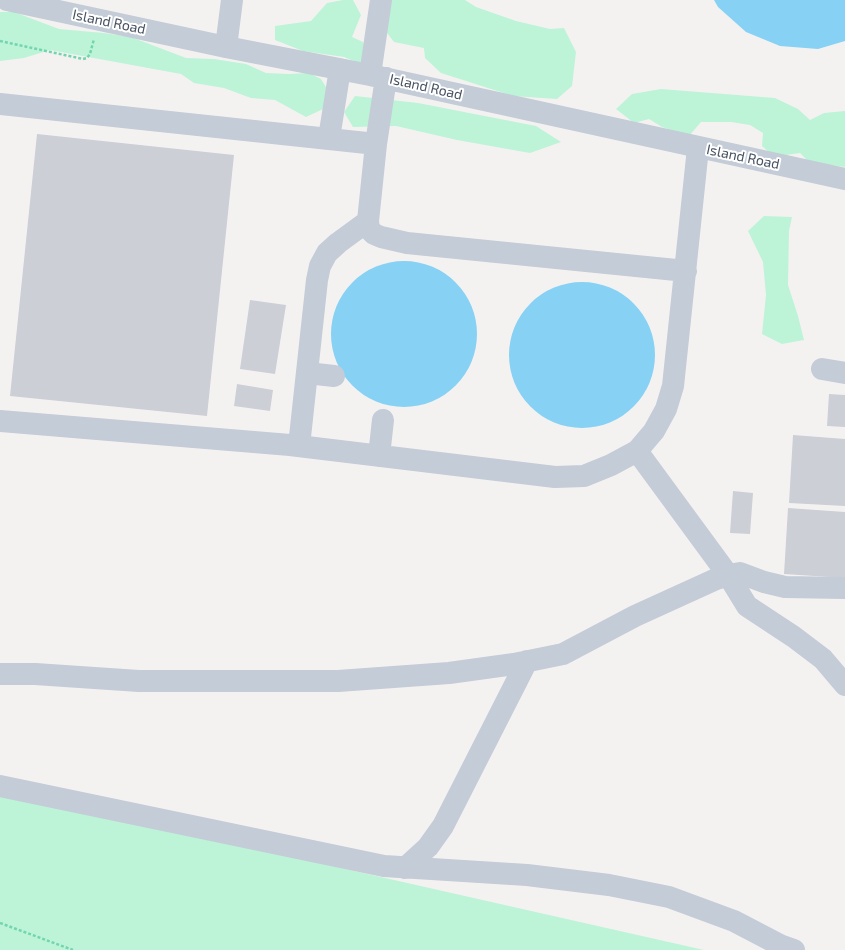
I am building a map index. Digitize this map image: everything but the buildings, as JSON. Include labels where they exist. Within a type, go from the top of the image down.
[{"type":"street","name":"Island Road","points":[[7,0],[37,3],[226,47],[378,76],[698,148],[845,179]]},
{"type":"street","points":[[226,47],[232,0]]},
{"type":"street","points":[[381,0],[376,144],[368,221],[369,229],[374,234],[407,243],[686,271]]},
{"type":"street","points":[[329,138],[340,69]]},
{"type":"street","points":[[0,104],[376,144]]},
{"type":"street","points":[[0,421],[299,446],[555,477],[584,476],[611,465],[637,451],[654,431],[666,409],[673,386],[698,148]]},
{"type":"street","points":[[299,446],[317,280],[320,266],[328,253],[338,243],[368,221]]},
{"type":"street","points":[[822,369],[845,373]]},
{"type":"street","points":[[307,373],[334,376]]},
{"type":"street","points":[[379,456],[383,420]]},
{"type":"street","points":[[637,451],[728,575],[747,606],[794,637],[823,659],[845,685]]},
{"type":"street","points":[[0,674],[35,674],[138,681],[338,681],[449,673],[563,654],[635,616],[728,575],[740,573],[764,582],[785,587],[845,588]]},
{"type":"street","points":[[405,868],[428,846],[443,826],[527,661]]},
{"type":"street","points":[[0,786],[384,866],[527,875],[609,885],[669,897],[734,921],[780,945],[794,950]]},
{"type":"path","points":[[0,41],[83,59],[87,58],[90,54],[95,35]]},
{"type":"path","points":[[0,923],[73,950]]},
{"type":"green space","points":[[353,0],[361,15],[352,37],[363,42],[368,57],[359,63],[344,57],[303,51],[275,40],[275,26],[311,21],[327,3]]},
{"type":"green space","points":[[389,0],[465,0],[476,7],[516,21],[550,29],[564,28],[576,52],[572,86],[557,99],[513,96],[441,73],[425,58],[424,48],[394,42],[384,29]]},
{"type":"green space","points":[[0,12],[14,12],[59,29],[131,37],[186,58],[214,59],[246,64],[266,73],[309,73],[321,79],[329,92],[323,109],[306,117],[275,100],[251,98],[224,88],[194,83],[181,74],[50,50],[24,58],[0,61]]},
{"type":"green space","points":[[661,89],[775,98],[798,109],[810,120],[824,113],[845,111],[845,167],[809,162],[800,153],[786,155],[771,154],[762,146],[763,133],[750,125],[731,122],[701,122],[689,136],[662,127],[649,119],[634,123],[616,109],[632,94]]},
{"type":"green space","points":[[355,96],[418,103],[536,126],[561,142],[530,153],[457,140],[396,126],[353,127],[344,112]]},
{"type":"green space","points":[[764,216],[792,217],[789,231],[788,285],[804,340],[782,344],[762,334],[766,295],[763,262],[748,231]]},
{"type":"green space","points":[[0,791],[704,950],[0,950]]},
{"type":"water","points":[[714,0],[845,0],[845,41],[818,49],[780,46],[746,32],[718,7]]},
{"type":"water","points":[[397,261],[411,261],[439,269],[451,277],[461,287],[472,306],[476,320],[476,348],[469,369],[461,381],[451,391],[432,402],[411,407],[397,407],[369,399],[357,391],[347,381],[336,362],[331,341],[331,327],[339,299],[347,287],[357,277],[376,266]]},
{"type":"water","points":[[575,282],[589,282],[617,290],[629,298],[639,308],[650,327],[654,341],[654,369],[647,390],[639,402],[629,412],[610,423],[589,428],[575,428],[547,420],[535,412],[525,402],[514,383],[509,362],[509,348],[517,320],[525,308],[535,298],[554,287]]}]
